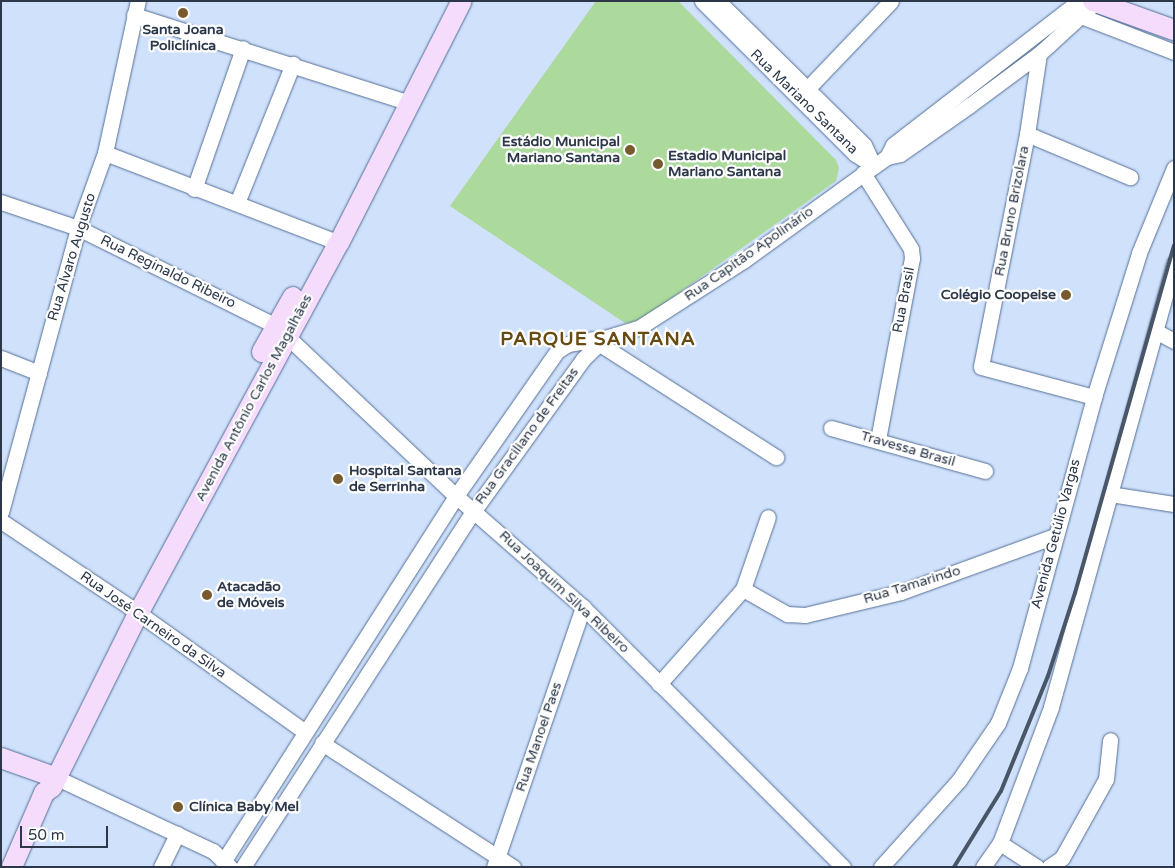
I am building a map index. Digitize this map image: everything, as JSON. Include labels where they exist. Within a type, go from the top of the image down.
[{"type":"main road","name":"Avenida Antônio Carlos Magalhães","points":[[431,48],[450,1]]},
{"type":"main road","name":"Avenida Antônio Carlos Magalhães","points":[[12,867],[48,782],[134,610],[282,330],[333,241],[431,48],[462,1]]},
{"type":"main road","points":[[1096,4],[1174,30]]},
{"type":"main road","points":[[1,758],[48,782]]},
{"type":"street","name":"Rua Mariano Santana","points":[[702,1],[868,169]]},
{"type":"street","points":[[808,88],[891,1]]},
{"type":"street","name":"Rua Mariano Santana","points":[[727,4],[864,145],[868,169]]},
{"type":"street","name":"Rua Capitão Apolinário","points":[[965,100],[1074,14],[1096,4]]},
{"type":"street","points":[[136,8],[243,48],[403,101]]},
{"type":"street","name":"Rua Alvaro Augusto","points":[[1,512],[78,228],[105,153],[136,8]]},
{"type":"street","name":"Rua Capitão Apolinário","points":[[598,340],[629,333],[742,261],[887,157],[893,145],[1040,54],[1074,14]]},
{"type":"street","points":[[1074,14],[1174,52]]},
{"type":"street","points":[[194,189],[243,48]]},
{"type":"street","name":"Rua Bruno Brizolara","points":[[1040,54],[1027,134],[981,367],[1094,397]]},
{"type":"street","points":[[236,204],[293,64]]},
{"type":"street","points":[[1027,134],[1130,177]]},
{"type":"street","points":[[105,153],[194,189],[333,241]]},
{"type":"street","name":"Avenida Getúlio Vargas","points":[[880,867],[959,780],[998,723],[1020,668],[1094,397],[1139,253],[1174,168]]},
{"type":"street","name":"Rua Brasil","points":[[868,169],[911,249],[878,439]]},
{"type":"street","name":"Rua Reginaldo Ribeiro","points":[[1,202],[78,228],[282,330]]},
{"type":"street","points":[[984,867],[1000,843],[1051,707],[1157,332],[1174,263]]},
{"type":"street","name":"Rua Joaquim Silva Ribeiro","points":[[282,330],[456,496],[475,509],[583,606],[843,867]]},
{"type":"street","points":[[1157,332],[1174,341]]},
{"type":"street","points":[[598,340],[776,457]]},
{"type":"street","name":"Rua Graciliano de Freitas","points":[[227,864],[304,731],[358,652],[456,496],[557,351],[563,346],[598,340]]},
{"type":"street","name":"Rua Graciliano de Freitas","points":[[243,867],[322,742],[475,509],[582,359],[598,340]]},
{"type":"street","points":[[1,358],[39,373]]},
{"type":"street","name":"Travessa Brasil","points":[[831,428],[878,439],[985,471]]},
{"type":"street","points":[[1110,494],[1174,504]]},
{"type":"street","points":[[659,684],[742,589],[768,517]]},
{"type":"street","name":"Rua José Carneiro da Silva","points":[[1,521],[134,610],[304,731]]},
{"type":"street","name":"Rua Tamarindo","points":[[742,589],[787,614],[805,615],[901,592],[1055,536]]},
{"type":"street","name":"Rua Manoel Paes","points":[[496,862],[583,606]]},
{"type":"street","points":[[1049,867],[1062,858],[1106,779],[1110,740]]},
{"type":"street","points":[[322,742],[496,862],[513,867]]},
{"type":"street","points":[[48,782],[174,839],[209,860],[227,864]]},
{"type":"street","points":[[161,867],[174,839]]},
{"type":"street","points":[[1000,843],[1037,867]]},
{"type":"green space","name":"Estadio Municipal Mariano Santana","points":[[596,1],[678,1],[836,160],[839,168],[836,181],[638,322],[625,323],[450,206]]},
{"type":"railway","points":[[954,867],[1001,791],[1048,676],[1075,593],[1174,246]]},
{"type":"place","name":"Santa Joana Policlínica","points":[[183,13]]},
{"type":"place","name":"Estádio Municipal Mariano Santana","points":[[630,150]]},
{"type":"place","name":"Estadio Municipal Mariano Santana","points":[[658,164]]},
{"type":"place","name":"Colégio Coopeise","points":[[1066,295]]},
{"type":"place","name":"Hospital Santana de Serrinha","points":[[338,479]]},
{"type":"place","name":"Atacadão de Móveis","points":[[207,595]]},
{"type":"place","name":"Clínica Baby Mel","points":[[178,807]]},
{"type":"district","name":"PARQUE SANTANA","points":[[598,340]]}]
